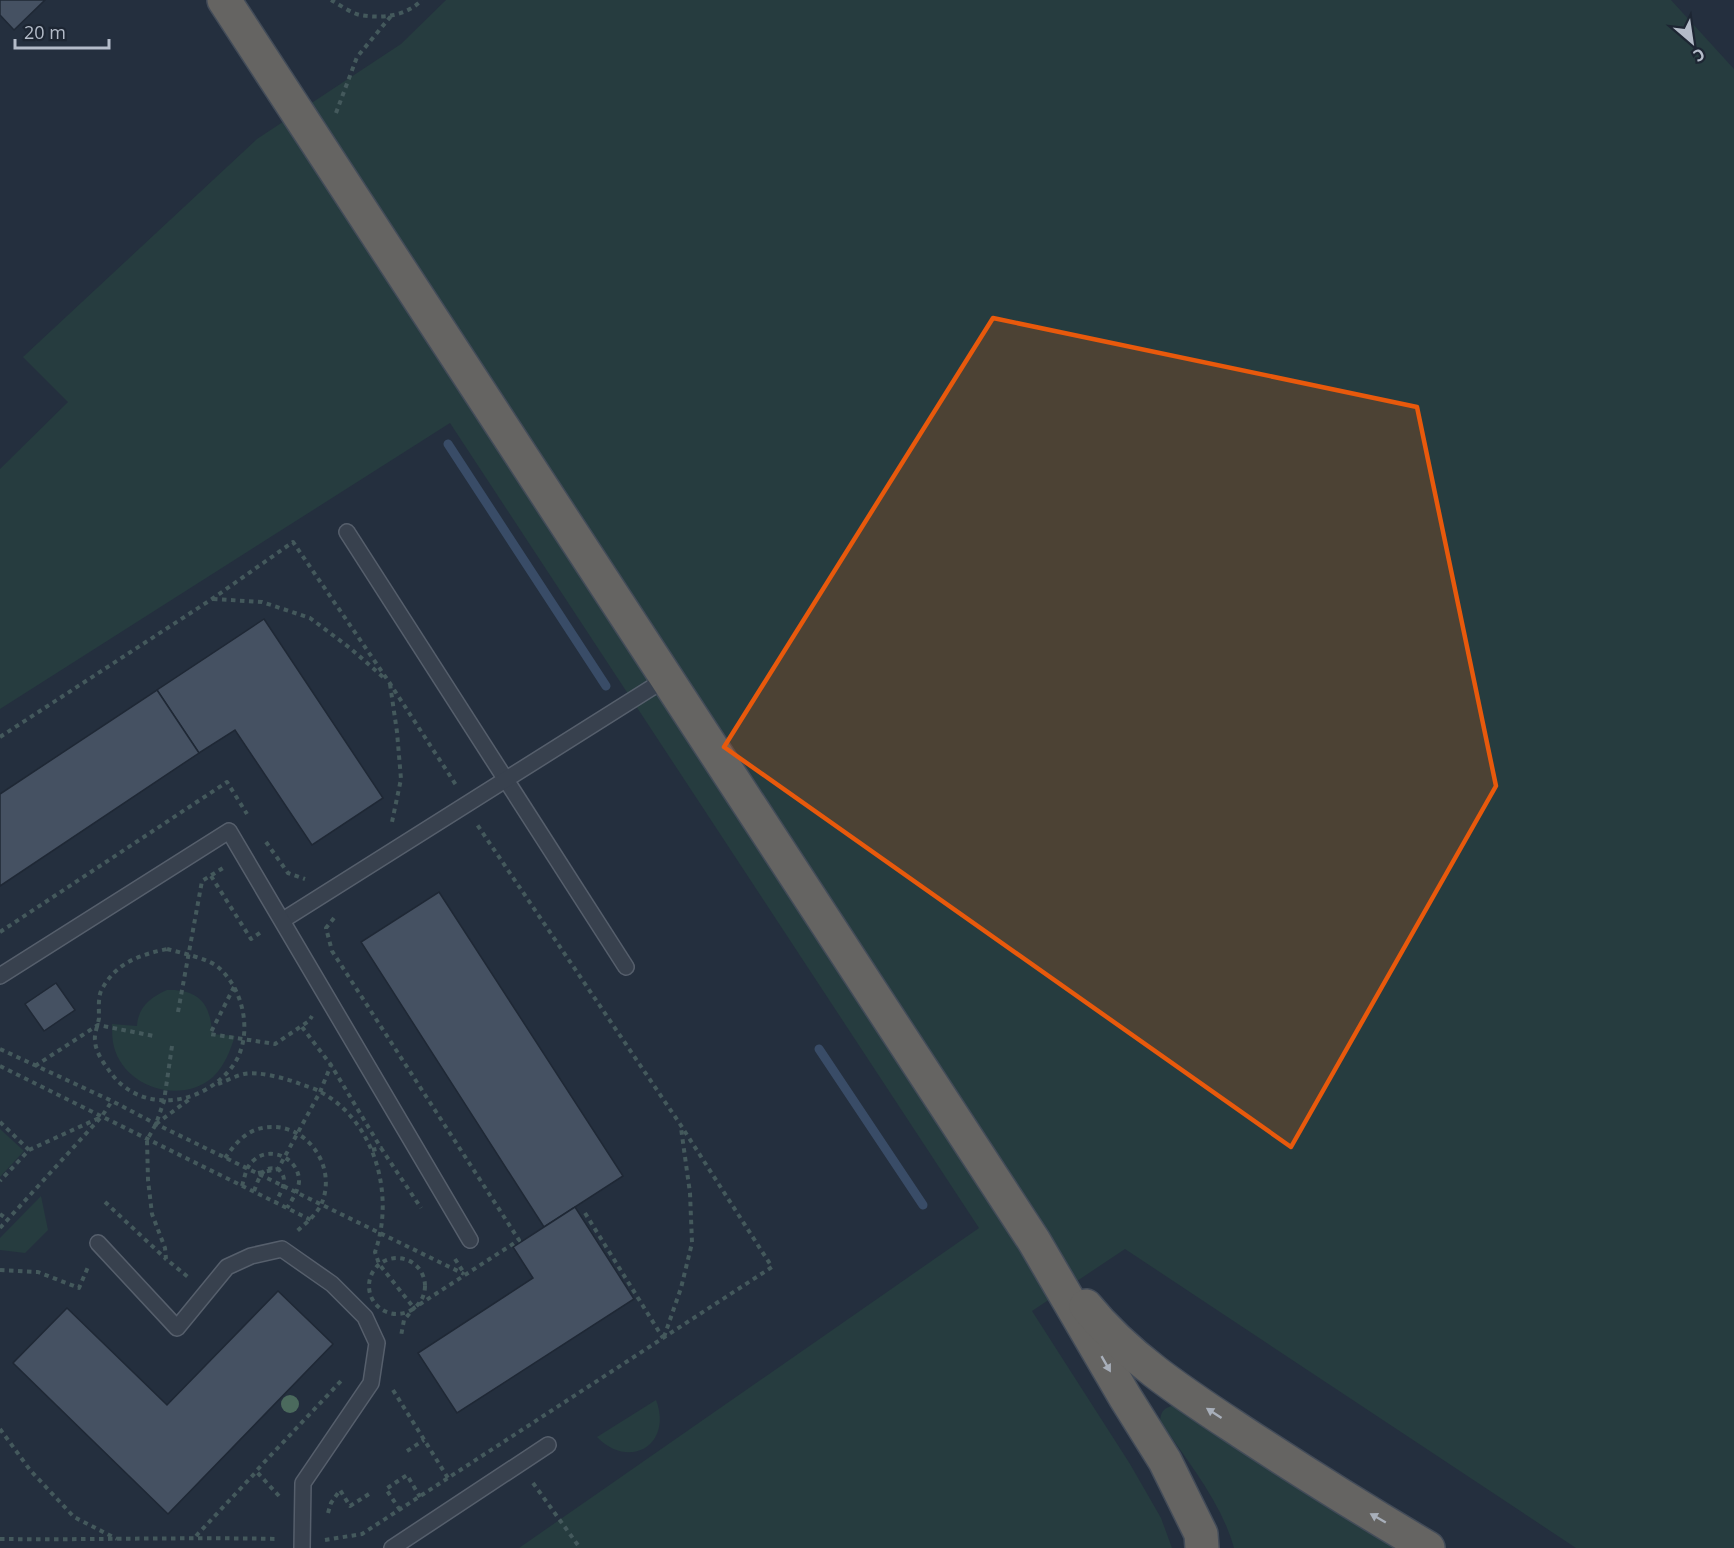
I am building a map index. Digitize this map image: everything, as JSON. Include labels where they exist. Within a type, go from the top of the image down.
[{"type":"highway","points":[[224,0],[1034,1241],[1165,1461],[1201,1534],[1202,1548]]},
{"type":"highway","points":[[1034,1241],[1098,1321],[1159,1376],[1329,1488],[1428,1548]]},
{"type":"lane","points":[[347,532],[626,967]]},
{"type":"lane","points":[[283,920],[667,678]]},
{"type":"lane","points":[[0,976],[229,831],[470,1240]]},
{"type":"lane","points":[[98,1243],[177,1328],[227,1267],[250,1256],[282,1249],[332,1284],[365,1317],[377,1343],[371,1383],[303,1483],[302,1544]]},
{"type":"lane","points":[[392,1548],[548,1445]]},
{"type":"path","points":[[331,0],[358,15],[391,16],[417,5],[422,0]]},
{"type":"path","points":[[322,150],[357,57],[391,16]]},
{"type":"path","points":[[0,737],[212,599],[293,542],[389,682],[477,824],[680,1124],[772,1267],[362,1534],[302,1544],[195,1537],[119,1540],[0,1539]]},
{"type":"path","points":[[212,599],[262,602],[310,618],[350,648],[389,682],[397,732],[400,779],[391,826]]},
{"type":"path","points":[[467,830],[477,824]]},
{"type":"path","points":[[178,1012],[202,881],[265,841]]},
{"type":"path","points":[[212,876],[251,939],[263,931],[270,934]]},
{"type":"path","points":[[337,915],[326,927],[332,951],[519,1240],[414,1308],[399,1314],[388,1313],[371,1299],[370,1277],[379,1264],[395,1258],[406,1259],[416,1265],[422,1273],[425,1284],[424,1295],[414,1308],[404,1320],[401,1342]]},
{"type":"path","points":[[192,1097],[164,1101],[144,1097],[126,1088],[111,1075],[100,1058],[94,1040],[98,1025],[100,993],[116,970],[140,955],[167,949],[188,955],[217,966],[234,987],[244,1012],[243,1039],[233,1065],[214,1085]]},
{"type":"path","points":[[234,987],[210,1034],[275,1044],[309,1021],[313,1012]]},
{"type":"path","points":[[35,1066],[98,1025],[154,1036]]},
{"type":"path","points":[[302,1026],[331,1065],[381,1148],[426,1216]]},
{"type":"path","points":[[166,1259],[165,1248],[152,1214],[147,1140],[156,1124],[164,1101],[172,1046]]},
{"type":"path","points":[[0,1050],[112,1101],[464,1274]]},
{"type":"path","points":[[278,1169],[320,1092],[331,1065]]},
{"type":"path","points":[[0,1066],[311,1220]]},
{"type":"path","points":[[156,1124],[192,1097],[214,1085],[245,1074],[284,1077],[320,1092],[336,1103],[363,1133],[372,1150],[384,1192],[381,1233],[375,1252],[379,1264],[414,1308]]},
{"type":"path","points":[[0,1228],[102,1116],[112,1101]]},
{"type":"path","points":[[0,1181],[29,1150],[102,1116]]},
{"type":"path","points":[[0,1122],[29,1150]]},
{"type":"path","points":[[663,1339],[681,1288],[692,1243],[690,1193],[680,1124]]},
{"type":"path","points":[[225,1158],[236,1142],[255,1130],[276,1127],[297,1132],[314,1145],[324,1163],[326,1184],[321,1204],[311,1220],[292,1236],[282,1249]]},
{"type":"path","points":[[372,1150],[381,1148]]},
{"type":"path","points":[[242,1186],[247,1169],[253,1160],[273,1153],[284,1156],[292,1162],[299,1182],[287,1208]]},
{"type":"path","points":[[254,1191],[258,1174],[267,1168],[278,1169],[284,1176],[284,1186],[276,1202]]},
{"type":"path","points":[[105,1202],[190,1280]]},
{"type":"path","points":[[585,1213],[663,1339]]},
{"type":"path","points":[[0,1214],[8,1220]]},
{"type":"path","points":[[452,1254],[464,1274]]},
{"type":"path","points":[[0,1270],[38,1272],[79,1288]]},
{"type":"path","points":[[392,1388],[448,1478]]},
{"type":"path","points":[[0,1428],[30,1470],[75,1517],[119,1540]]},
{"type":"path","points":[[407,1450],[424,1440]]},
{"type":"path","points":[[520,1464],[580,1548]]},
{"type":"path","points":[[195,1537],[256,1471]]},
{"type":"path","points":[[400,1510],[386,1488],[407,1475],[420,1497]]},
{"type":"path","points":[[319,1540],[331,1503],[339,1490],[350,1506],[369,1494]]},
{"type":"highlighted area","points":[[993,318],[1417,407],[1496,786],[1291,1147],[724,747]]},
{"type":"green space","points":[[446,0],[1671,0],[1734,69],[1734,1548],[1576,1548],[1125,1249],[1032,1311],[1130,1464],[1161,1518],[1172,1548],[519,1548],[979,1228],[450,423],[0,709],[0,469],[68,402],[23,357],[257,139],[401,44]]},
{"type":"green space","points":[[167,990],[187,992],[201,1000],[209,1014],[212,1034],[235,1036],[224,1063],[213,1077],[186,1090],[171,1091],[142,1082],[120,1061],[113,1044],[112,1024],[137,1026],[140,1013],[146,1004]]},
{"type":"green space","points":[[0,1129],[24,1151],[0,1177]]},
{"type":"green space","points":[[41,1196],[48,1230],[25,1253],[0,1250],[0,1238]]},
{"type":"green space","points":[[656,1400],[660,1416],[659,1429],[654,1440],[645,1448],[635,1452],[623,1452],[610,1447],[597,1437]]},
{"type":"green space","points":[[1171,1406],[1178,1406],[1407,1548],[1234,1548],[1212,1498],[1160,1421],[1163,1411]]},
{"type":"building","points":[[0,0],[45,0],[14,30],[0,15]]},
{"type":"building","points":[[264,619],[383,798],[312,845],[235,730],[199,753],[157,690]]},
{"type":"building","points":[[157,690],[199,753],[0,886],[0,794]]},
{"type":"building","points":[[439,892],[623,1176],[544,1227],[361,942]]},
{"type":"building","points":[[56,983],[75,1010],[44,1031],[25,1004]]},
{"type":"building","points":[[575,1207],[634,1299],[457,1413],[418,1353],[533,1278],[513,1247]]},
{"type":"building","points":[[278,1291],[333,1344],[168,1514],[13,1363],[67,1308],[167,1405]]},
{"type":"waterway","points":[[448,444],[606,686]]},
{"type":"waterway","points":[[819,1049],[923,1205]]}]
